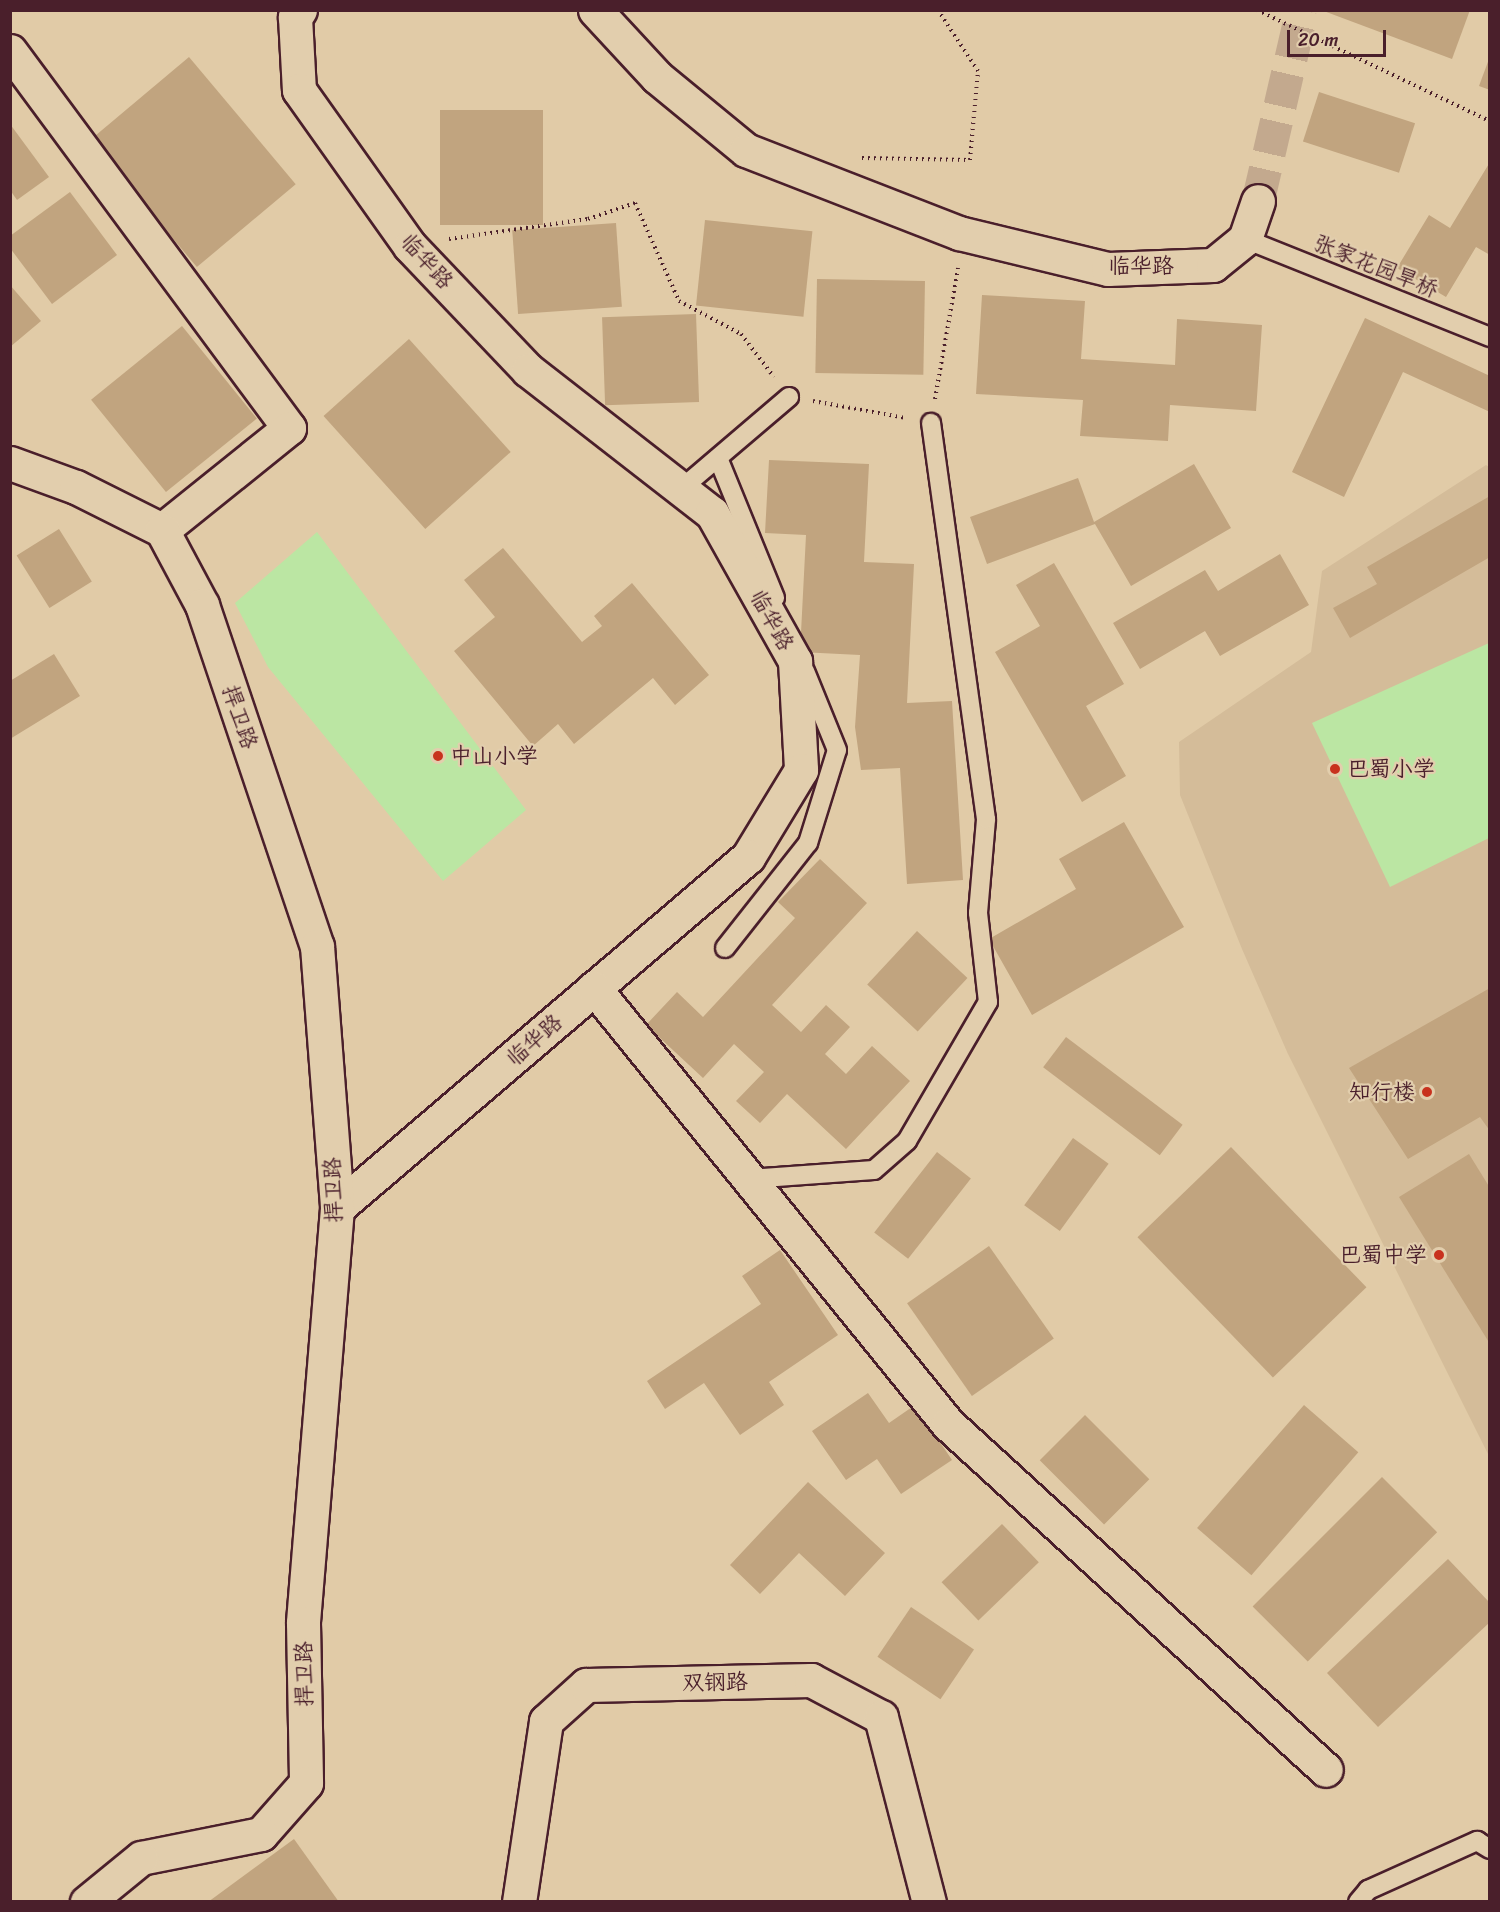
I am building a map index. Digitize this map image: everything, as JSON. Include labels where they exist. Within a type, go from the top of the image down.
[{"type":"street","name":"临华路","points":[[300,10],[295,17],[299,90],[410,246],[528,370],[712,513],[795,661],[801,770],[748,857],[337,1208]]},
{"type":"street","name":"临华路","points":[[595,10],[657,77],[746,150],[963,234],[1108,269],[1213,265],[1245,239]]},
{"type":"street","points":[[10,51],[289,428],[162,530],[76,487],[10,463]]},
{"type":"street","points":[[1245,239],[1258,201]]},
{"type":"street","name":"捍卫路","points":[[87,1902],[141,1857],[261,1834],[306,1784],[303,1623],[337,1208],[317,946],[202,605],[162,530]]},
{"type":"street","points":[[594,988],[948,1424],[1326,1770]]},
{"type":"street","name":"双钢路","points":[[519,1902],[546,1721],[586,1684],[811,1680],[881,1717],[929,1902]]},
{"type":"lane","name":"张家花园旱桥","points":[[1245,239],[1490,337]]},
{"type":"lane","points":[[681,489],[789,397]]},
{"type":"lane","points":[[749,1179],[874,1170],[907,1141],[988,1002],[978,913],[986,819],[932,423]]},
{"type":"lane","points":[[718,458],[837,750],[808,843],[725,948]]},
{"type":"lane","points":[[1358,1902],[1368,1890],[1477,1841],[1490,1850]]},
{"type":"path","points":[[831,183],[854,158],[970,160],[978,71],[938,10]]},
{"type":"path","points":[[1257,10],[1490,121]]},
{"type":"path","points":[[410,246],[588,219],[635,203],[679,300],[741,334],[789,397],[932,423],[963,234]]},
{"type":"shaded area","name":"巴蜀小学","points":[[1486,465],[1489,467],[1489,1456],[1288,1054],[1242,949],[1180,795],[1179,742],[1311,652],[1322,571]]},
{"type":"green space","points":[[317,532],[526,810],[443,881],[268,667],[235,603]]},
{"type":"green space","points":[[1489,643],[1489,838],[1390,887],[1312,723]]},
{"type":"building","points":[[1321,10],[1470,10],[1452,59]]},
{"type":"building","points":[[189,57],[296,184],[197,267],[90,140]]},
{"type":"building","points":[[1490,59],[1490,90],[1479,86]]},
{"type":"building","points":[[1319,92],[1415,123],[1399,173],[1303,141]]},
{"type":"building","points":[[440,110],[543,110],[543,225],[440,225]]},
{"type":"building","points":[[10,124],[49,177],[17,200],[10,190]]},
{"type":"building","points":[[1490,162],[1490,255],[1476,247],[1446,297],[1397,268],[1429,215],[1450,228]]},
{"type":"building","points":[[70,192],[117,255],[52,304],[10,248],[10,236]]},
{"type":"building","points":[[705,220],[812,231],[803,317],[696,306]]},
{"type":"building","points":[[616,223],[622,307],[518,314],[512,230]]},
{"type":"building","points":[[817,279],[925,281],[923,375],[815,373]]},
{"type":"building","points":[[10,285],[41,321],[10,347]]},
{"type":"building","points":[[982,295],[1085,301],[1081,359],[1175,365],[1177,319],[1262,325],[1256,411],[1170,405],[1168,441],[1080,436],[1083,400],[976,394]]},
{"type":"building","points":[[696,314],[699,402],[605,405],[602,317]]},
{"type":"building","points":[[1365,318],[1490,376],[1490,412],[1403,372],[1344,497],[1292,472]]},
{"type":"building","points":[[182,326],[257,418],[166,492],[91,400]]},
{"type":"building","points":[[409,339],[511,452],[425,529],[324,416]]},
{"type":"building","points":[[769,460],[869,464],[864,562],[914,564],[907,703],[952,701],[963,880],[907,884],[900,768],[861,770],[855,727],[860,655],[800,652],[806,535],[765,533]]},
{"type":"building","points":[[1194,464],[1231,528],[1131,586],[1095,524],[987,564],[970,517],[1078,478],[1094,522]]},
{"type":"building","points":[[1490,496],[1490,557],[1350,638],[1333,608],[1377,584],[1367,567]]},
{"type":"building","points":[[59,529],[92,582],[49,608],[17,555]]},
{"type":"building","points":[[503,548],[582,642],[602,626],[594,616],[632,583],[709,675],[675,705],[653,678],[574,744],[558,724],[533,746],[454,651],[495,617],[464,580]]},
{"type":"building","points":[[1280,554],[1309,605],[1220,656],[1205,631],[1140,669],[1113,623],[1205,570],[1218,591]]},
{"type":"building","points":[[1054,563],[1124,684],[1086,706],[1126,776],[1082,802],[995,652],[1040,626],[1016,585]]},
{"type":"building","points":[[54,654],[80,696],[10,739],[10,681]]},
{"type":"building","points":[[1124,822],[1184,927],[1032,1015],[989,939],[1076,889],[1059,859]]},
{"type":"building","points":[[820,859],[867,903],[772,1005],[801,1032],[826,1005],[850,1027],[825,1054],[846,1074],[872,1046],[910,1081],[846,1149],[787,1094],[760,1123],[736,1101],[764,1072],[734,1044],[703,1078],[646,1025],[677,992],[703,1017],[795,918],[778,902]]},
{"type":"building","points":[[917,931],[967,978],[918,1031],[867,984]]},
{"type":"building","name":"知行楼","points":[[1490,988],[1490,1131],[1480,1117],[1408,1159],[1349,1068]]},
{"type":"building","points":[[1066,1037],[1183,1125],[1160,1155],[1043,1067]]},
{"type":"building","points":[[1073,1138],[1109,1164],[1060,1231],[1024,1205]]},
{"type":"building","points":[[1231,1147],[1366,1287],[1273,1378],[1137,1237]]},
{"type":"building","points":[[937,1152],[971,1178],[908,1259],[874,1232]]},
{"type":"building","points":[[1469,1154],[1490,1188],[1490,1344],[1399,1197]]},
{"type":"building","points":[[989,1246],[1054,1339],[972,1396],[907,1303]]},
{"type":"building","points":[[780,1250],[838,1335],[769,1382],[784,1405],[740,1435],[704,1383],[665,1409],[647,1381],[761,1304],[742,1276]]},
{"type":"building","points":[[868,1393],[889,1423],[915,1405],[952,1460],[901,1494],[877,1459],[846,1480],[812,1431]]},
{"type":"building","points":[[1304,1405],[1358,1452],[1251,1575],[1197,1528]]},
{"type":"building","points":[[1085,1415],[1149,1479],[1104,1525],[1040,1460]]},
{"type":"building","points":[[1382,1477],[1437,1532],[1308,1662],[1253,1606]]},
{"type":"building","points":[[808,1482],[885,1553],[845,1596],[799,1553],[760,1594],[730,1565]]},
{"type":"building","points":[[1002,1524],[1039,1562],[978,1620],[942,1582]]},
{"type":"building","points":[[1448,1559],[1490,1603],[1490,1622],[1378,1727],[1327,1673]]},
{"type":"building","points":[[911,1607],[974,1649],[940,1699],[877,1657]]},
{"type":"building","points":[[294,1839],[339,1902],[208,1902]]},
{"type":"tunnel","points":[[1258,201],[1302,10]]},
{"type":"place","name":"中山小学","points":[[438,756]]},
{"type":"place","name":"巴蜀小学","points":[[1335,769]]},
{"type":"place","name":"知行楼","points":[[1427,1092]]},
{"type":"place","name":"巴蜀中学","points":[[1439,1255]]}]
